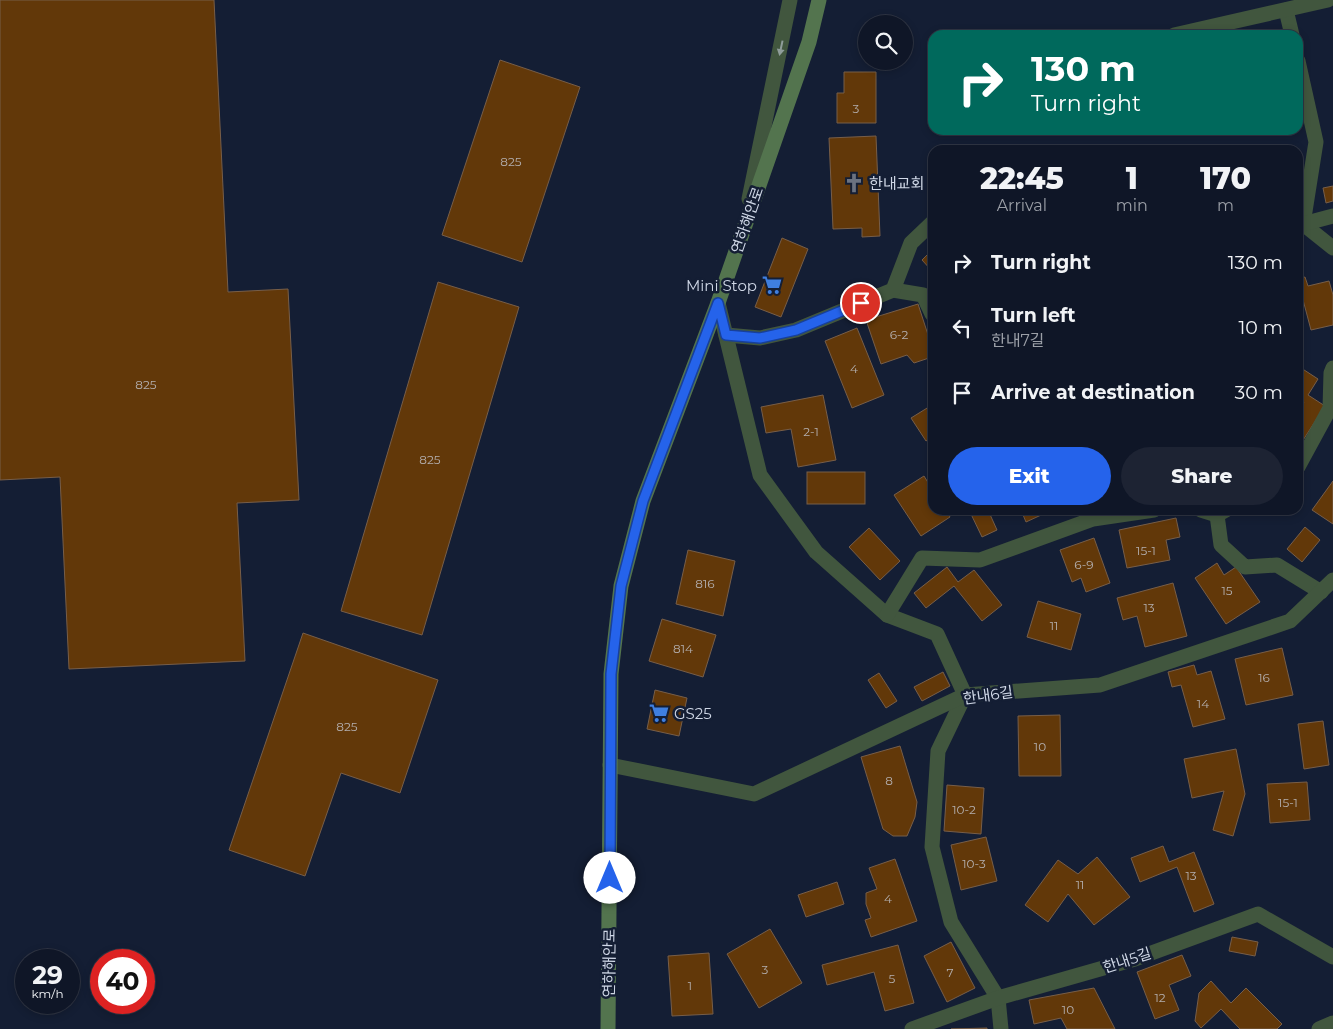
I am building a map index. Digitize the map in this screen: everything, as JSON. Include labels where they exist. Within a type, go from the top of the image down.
[{"type":"street","points":[[742,232],[790,0]]},
{"type":"street","name":"연하해안로","points":[[608,1029],[611,674],[621,586],[643,501],[718,303],[809,42],[819,0]]},
{"type":"street","points":[[1196,30],[1328,0]]},
{"type":"street","points":[[1286,10],[1291,30]]},
{"type":"street","points":[[1303,84],[1316,142],[1303,209]]},
{"type":"street","points":[[1303,223],[1333,216]]},
{"type":"street","points":[[1303,226],[1333,248]]},
{"type":"street","points":[[893,290],[911,243],[928,227]]},
{"type":"street","points":[[726,335],[760,338],[796,330],[893,290],[923,295],[928,306]]},
{"type":"street","points":[[718,303],[760,475],[816,552],[888,615],[937,634],[966,695],[938,751],[932,847],[951,922],[998,998],[1001,1029]]},
{"type":"street","points":[[1303,459],[1330,408],[1330,373],[1333,368]]},
{"type":"street","points":[[888,615],[922,558],[980,560],[1088,515]]},
{"type":"street","points":[[1222,515],[1221,545],[1245,567],[1277,565],[1322,592]]},
{"type":"street","name":"한내6길","points":[[610,765],[754,794],[966,695],[1100,685],[1290,622],[1333,580]]},
{"type":"street","name":"한내5길","points":[[912,1029],[998,998],[1135,959],[1258,914],[1333,958]]},
{"type":"street","points":[[1319,1029],[1333,1023]]},
{"type":"building","points":[[0,0],[214,0],[228,292],[288,289],[299,500],[237,503],[245,661],[69,669],[60,477],[0,480]]},
{"type":"building","points":[[500,60],[580,87],[522,262],[442,235]]},
{"type":"building","points":[[844,72],[876,72],[876,123],[837,123],[837,93],[844,93]]},
{"type":"building","name":"한내교회","points":[[876,136],[880,236],[862,237],[862,228],[833,229],[829,138]]},
{"type":"building","points":[[1333,186],[1333,201],[1326,203],[1323,188]]},
{"type":"building","points":[[782,238],[808,249],[781,317],[755,307]]},
{"type":"building","points":[[928,254],[928,267],[922,260]]},
{"type":"building","points":[[1305,277],[1308,286],[1329,281],[1333,295],[1333,325],[1311,330],[1303,300],[1303,278]]},
{"type":"building","points":[[438,282],[519,307],[422,635],[341,611]]},
{"type":"building","points":[[918,304],[928,335],[928,358],[914,363],[907,355],[881,364],[866,320]]},
{"type":"building","points":[[857,328],[884,395],[852,408],[825,341]]},
{"type":"building","points":[[1303,369],[1318,379],[1308,395],[1325,406],[1303,440],[1303,404]]},
{"type":"building","points":[[823,395],[836,460],[798,467],[791,429],[766,433],[761,407]]},
{"type":"building","points":[[928,407],[928,440],[926,441],[911,418]]},
{"type":"building","points":[[807,472],[865,472],[865,504],[807,504]]},
{"type":"building","points":[[924,476],[928,482],[928,515],[949,515],[950,517],[921,536],[894,495]]},
{"type":"building","points":[[1333,481],[1333,524],[1312,510]]},
{"type":"building","points":[[971,515],[990,515],[997,530],[982,537]]},
{"type":"building","points":[[1023,515],[1041,515],[1026,522]]},
{"type":"building","points":[[1176,518],[1180,537],[1166,540],[1170,560],[1127,568],[1119,530]]},
{"type":"building","points":[[1305,527],[1320,540],[1302,562],[1287,549]]},
{"type":"building","points":[[869,528],[900,561],[880,580],[849,547]]},
{"type":"building","points":[[1094,538],[1110,583],[1086,592],[1081,578],[1072,582],[1060,550]]},
{"type":"building","points":[[688,550],[735,561],[723,616],[676,604]]},
{"type":"building","points":[[1217,563],[1224,575],[1236,567],[1260,602],[1226,624],[1195,578]]},
{"type":"building","points":[[947,567],[958,582],[974,570],[1002,605],[982,621],[954,586],[926,608],[914,593]]},
{"type":"building","points":[[1173,583],[1187,636],[1145,647],[1137,616],[1123,620],[1117,598]]},
{"type":"building","points":[[1038,601],[1081,614],[1071,650],[1027,637]]},
{"type":"building","points":[[662,619],[716,635],[703,677],[649,661]]},
{"type":"building","points":[[303,633],[438,680],[400,793],[341,773],[305,876],[229,850]]},
{"type":"building","points":[[1282,648],[1293,695],[1246,705],[1235,659]]},
{"type":"building","points":[[1194,665],[1197,675],[1211,671],[1225,719],[1193,727],[1181,685],[1172,687],[1168,672]]},
{"type":"building","points":[[943,672],[950,686],[922,701],[914,687]]},
{"type":"building","points":[[879,673],[897,701],[886,708],[868,680]]},
{"type":"building","points":[[655,690],[687,698],[679,736],[647,729]]},
{"type":"building","points":[[1060,715],[1061,776],[1019,776],[1018,716]]},
{"type":"building","points":[[1323,721],[1329,765],[1304,769],[1298,724]]},
{"type":"building","points":[[900,746],[917,802],[915,817],[907,836],[893,836],[883,829],[861,757]]},
{"type":"building","points":[[1236,749],[1245,794],[1233,836],[1213,830],[1224,791],[1192,798],[1184,759]]},
{"type":"building","points":[[1307,782],[1310,820],[1270,823],[1267,784]]},
{"type":"building","points":[[947,785],[984,788],[981,834],[944,831]]},
{"type":"building","points":[[986,837],[997,881],[961,890],[951,845]]},
{"type":"building","points":[[1163,846],[1169,862],[1194,852],[1214,904],[1194,912],[1177,867],[1140,882],[1131,858]]},
{"type":"building","points":[[1097,857],[1130,897],[1094,925],[1068,894],[1048,922],[1025,905],[1058,860],[1078,874]]},
{"type":"building","points":[[895,859],[917,921],[871,937],[865,920],[871,918],[866,904],[866,893],[877,889],[869,868]]},
{"type":"building","points":[[837,882],[844,904],[806,917],[798,895]]},
{"type":"building","points":[[770,929],[802,983],[759,1008],[727,954]]},
{"type":"building","points":[[1232,937],[1258,942],[1255,956],[1229,951]]},
{"type":"building","points":[[951,942],[975,988],[947,1002],[924,956]]},
{"type":"building","points":[[898,945],[914,1003],[885,1011],[874,972],[827,985],[822,965]]},
{"type":"building","points":[[709,953],[713,1014],[672,1016],[668,956]]},
{"type":"building","points":[[1182,955],[1191,976],[1169,985],[1179,1010],[1155,1019],[1137,972]]},
{"type":"building","points":[[1211,981],[1231,1003],[1246,988],[1282,1024],[1277,1029],[1240,1029],[1221,1009],[1201,1028],[1195,1021],[1199,993]]},
{"type":"building","points":[[1094,988],[1115,1029],[1067,1029],[1061,1018],[1034,1024],[1029,1000]]},
{"type":"building","points":[[987,1028],[987,1029],[951,1029]]},
{"type":"place","name":"한내교회","points":[[854,183]]},
{"type":"place","name":"Mini Stop","points":[[772,285]]},
{"type":"place","name":"GS25","points":[[659,713]]},
{"type":"route","points":[[610,878],[611,674],[621,586],[643,501],[718,303],[726,335],[760,338],[796,330],[861,303]]}]
